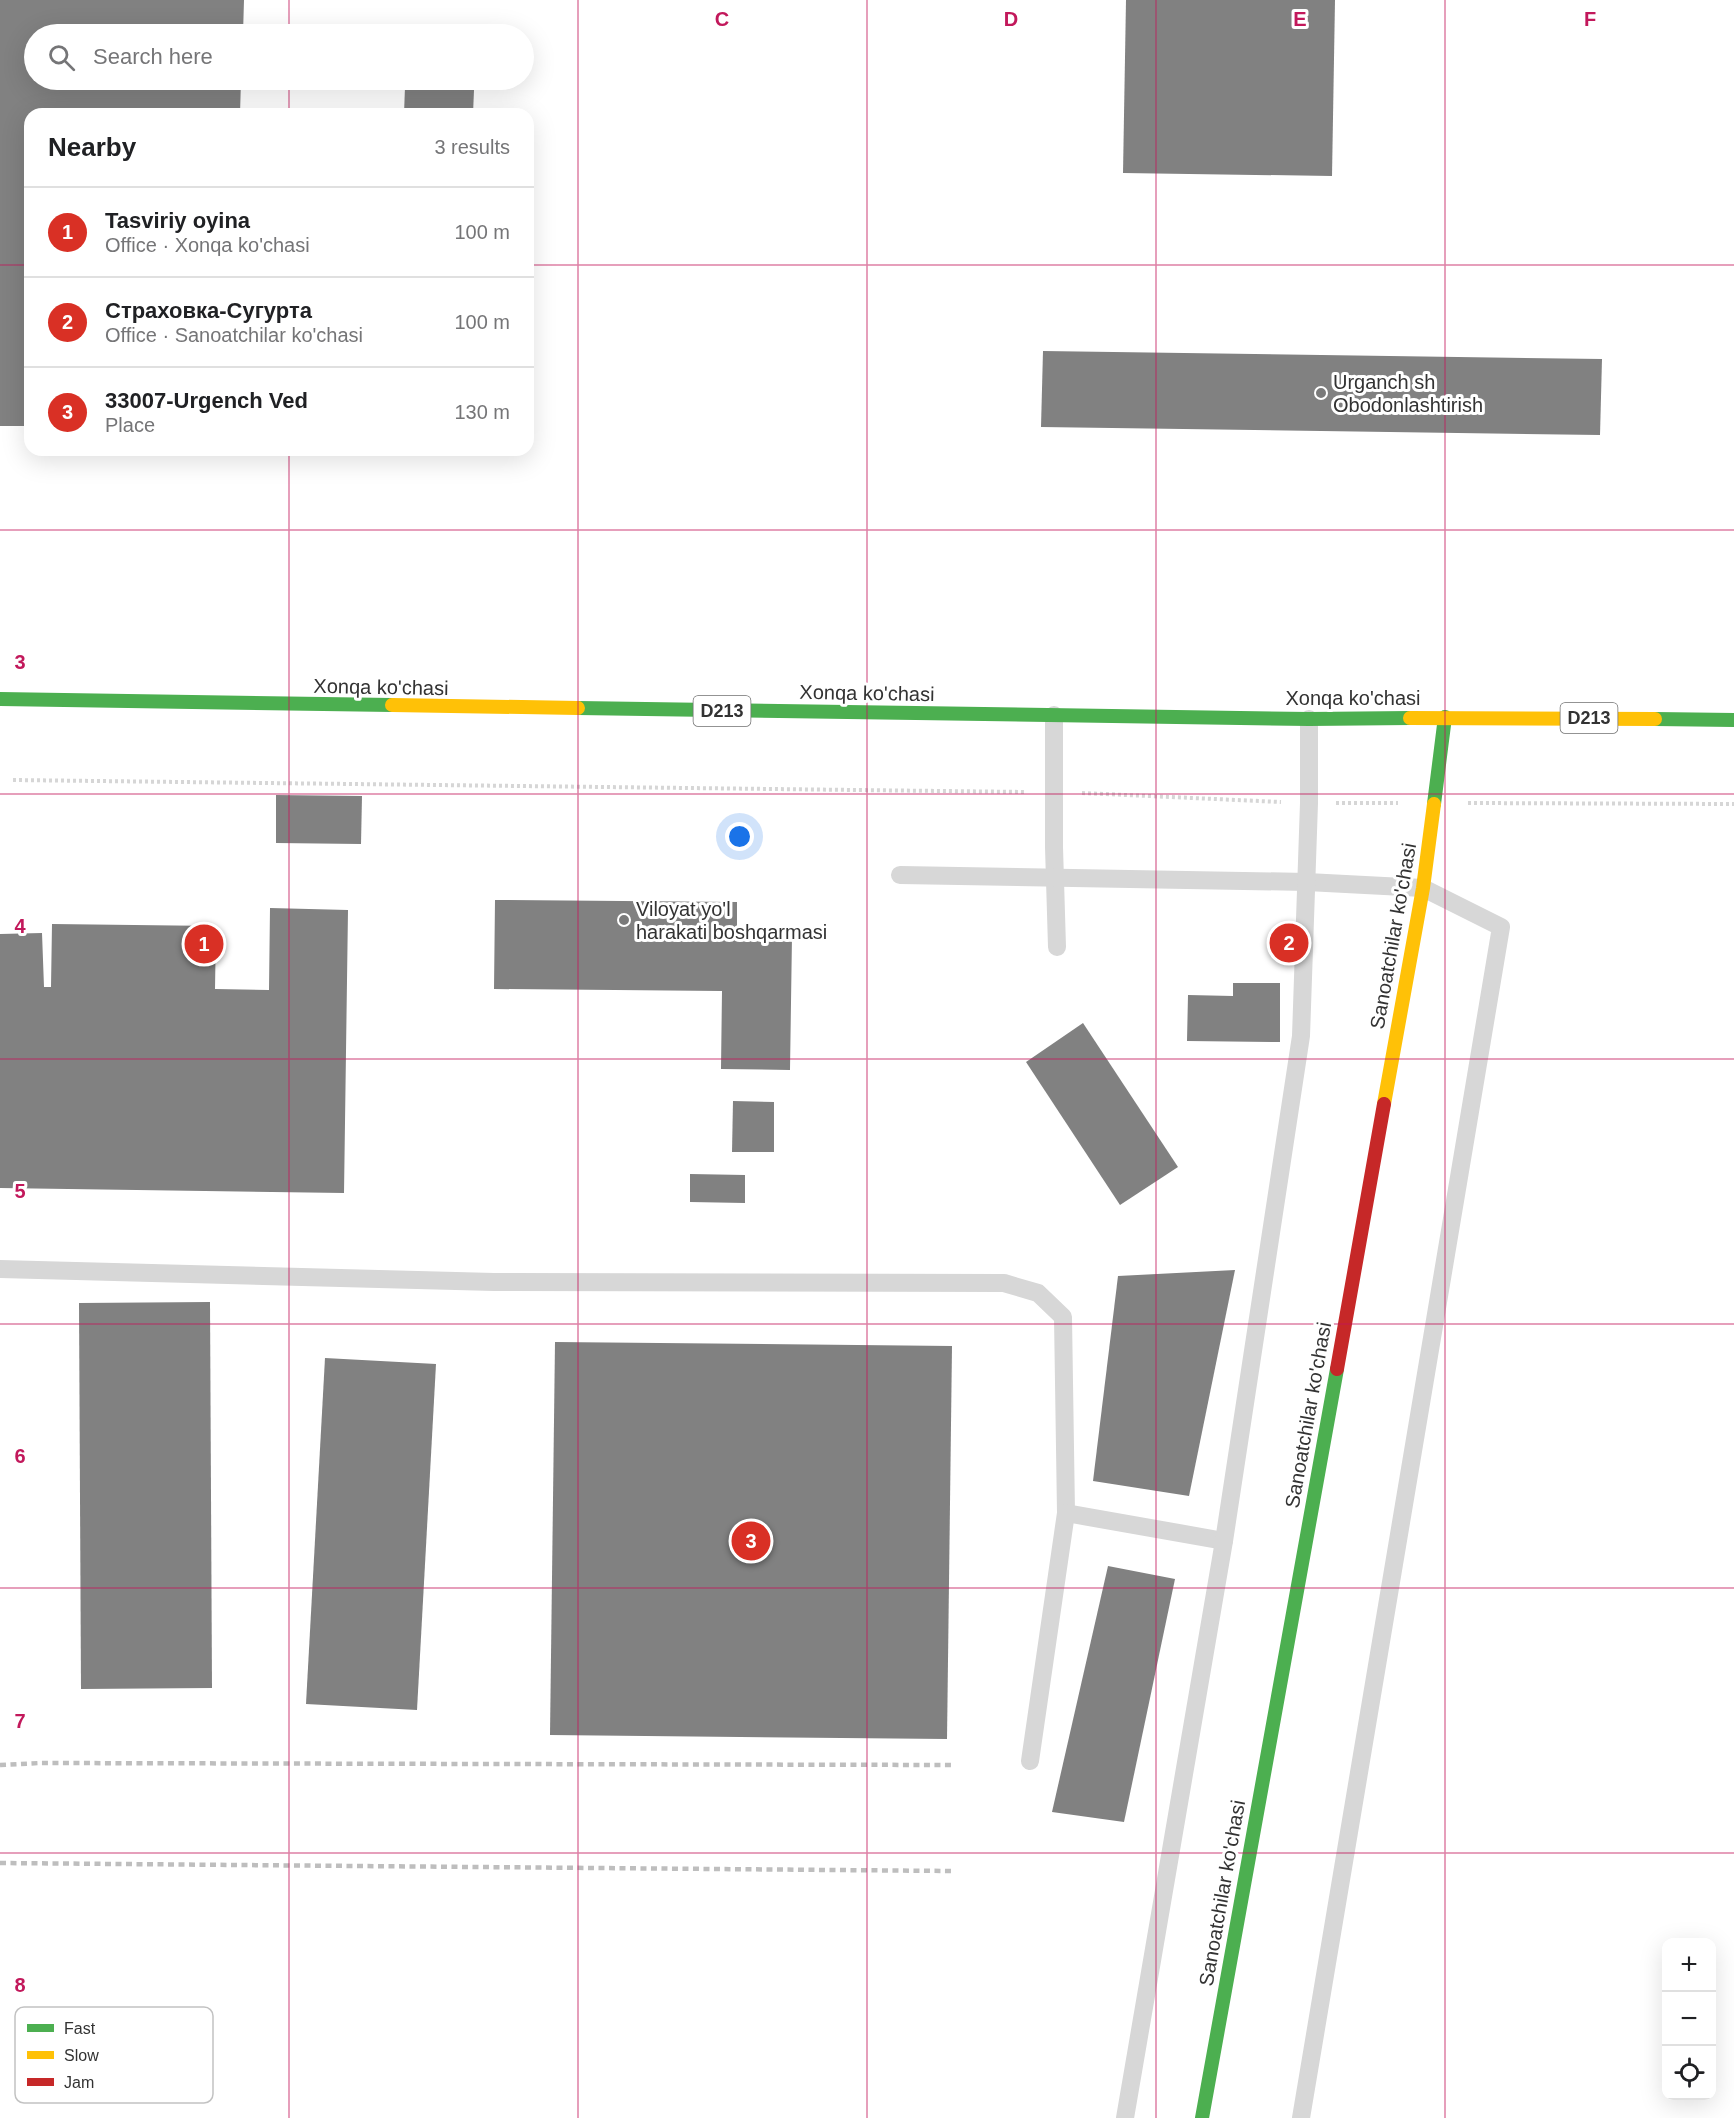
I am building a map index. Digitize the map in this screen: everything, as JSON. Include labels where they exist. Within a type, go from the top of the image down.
[{"type":"main road","name":"Xonqa ko'chasi","points":[[0,699],[1054,715],[1734,720]]},
{"type":"main road","name":"Sanoatchilar ko'chasi","points":[[1202,2118],[1423,888],[1445,717]]},
{"type":"lane","points":[[1054,715],[1057,947]]},
{"type":"lane","points":[[1125,2118],[1224,1541],[1301,1036],[1309,803],[1309,718]]},
{"type":"lane","points":[[900,875],[1307,882],[1423,888],[1502,927],[1301,2118]]},
{"type":"lane","points":[[0,1269],[494,1282],[1004,1283],[1038,1293],[1063,1317],[1066,1513],[1030,1761]]},
{"type":"lane","points":[[1066,1513],[1224,1541]]},
{"type":"path","points":[[13,780],[1054,792],[1309,803],[1734,804]]},
{"type":"building","points":[[0,0],[244,0],[243,24],[24,24],[24,90],[241,90],[240,108],[24,108],[24,426],[0,426]]},
{"type":"building","points":[[1126,0],[1335,0],[1332,176],[1123,173]]},
{"type":"building","points":[[405,90],[474,90],[473,108],[404,108]]},
{"type":"building","name":"Urganch sh Obodonlashtirish","points":[[1043,351],[1602,359],[1600,435],[1041,427]]},
{"type":"building","points":[[276,795],[362,796],[361,844],[276,843]]},
{"type":"building","points":[[495,900],[737,902],[737,937],[792,936],[790,1070],[721,1069],[722,991],[494,989]]},
{"type":"building","points":[[270,908],[348,910],[344,1193],[0,1188],[0,934],[42,933],[44,987],[51,987],[52,924],[216,926],[215,989],[269,990]]},
{"type":"building","points":[[1233,983],[1280,983],[1280,1042],[1187,1041],[1188,995],[1233,996]]},
{"type":"building","points":[[1083,1023],[1178,1167],[1120,1205],[1026,1062]]},
{"type":"building","points":[[733,1101],[774,1102],[774,1152],[732,1152]]},
{"type":"building","points":[[690,1174],[745,1175],[745,1203],[690,1202]]},
{"type":"building","points":[[1235,1270],[1189,1496],[1093,1481],[1118,1276]]},
{"type":"building","points":[[210,1302],[212,1688],[81,1689],[79,1303]]},
{"type":"building","points":[[555,1342],[952,1346],[947,1739],[550,1735]]},
{"type":"building","points":[[325,1358],[436,1364],[417,1710],[306,1704]]},
{"type":"building","points":[[1108,1566],[1175,1579],[1124,1822],[1052,1812]]},
{"type":"railway","points":[[0,1765],[40,1763],[952,1765]]},
{"type":"railway","points":[[0,1863],[952,1871]]},
{"type":"traffic: fast","points":[[0,699],[392,705]]},
{"type":"traffic: fast","points":[[578,708],[1309,719],[1410,718]]},
{"type":"traffic: fast","points":[[1434,804],[1445,717]]},
{"type":"traffic: fast","points":[[1655,719],[1734,720]]},
{"type":"traffic: fast","points":[[1202,2118],[1337,1369]]},
{"type":"traffic: slow","points":[[392,705],[578,708]]},
{"type":"traffic: slow","points":[[1410,718],[1655,719]]},
{"type":"traffic: slow","points":[[1384,1104],[1423,888],[1434,804]]},
{"type":"traffic: jam","points":[[1337,1369],[1384,1104]]},
{"type":"place","name":"Urganch sh Obodonlashtirish","points":[[1321,393]]},
{"type":"place","name":"Viloyat yo'l harakati boshqarmasi","points":[[624,920]]},
{"type":"place","name":"Страховка-Сугурта","points":[[1289,943]]},
{"type":"place","name":"Tasviriy oyina","points":[[204,944]]},
{"type":"place","name":"33007-Urgench Ved","points":[[751,1541]]}]
